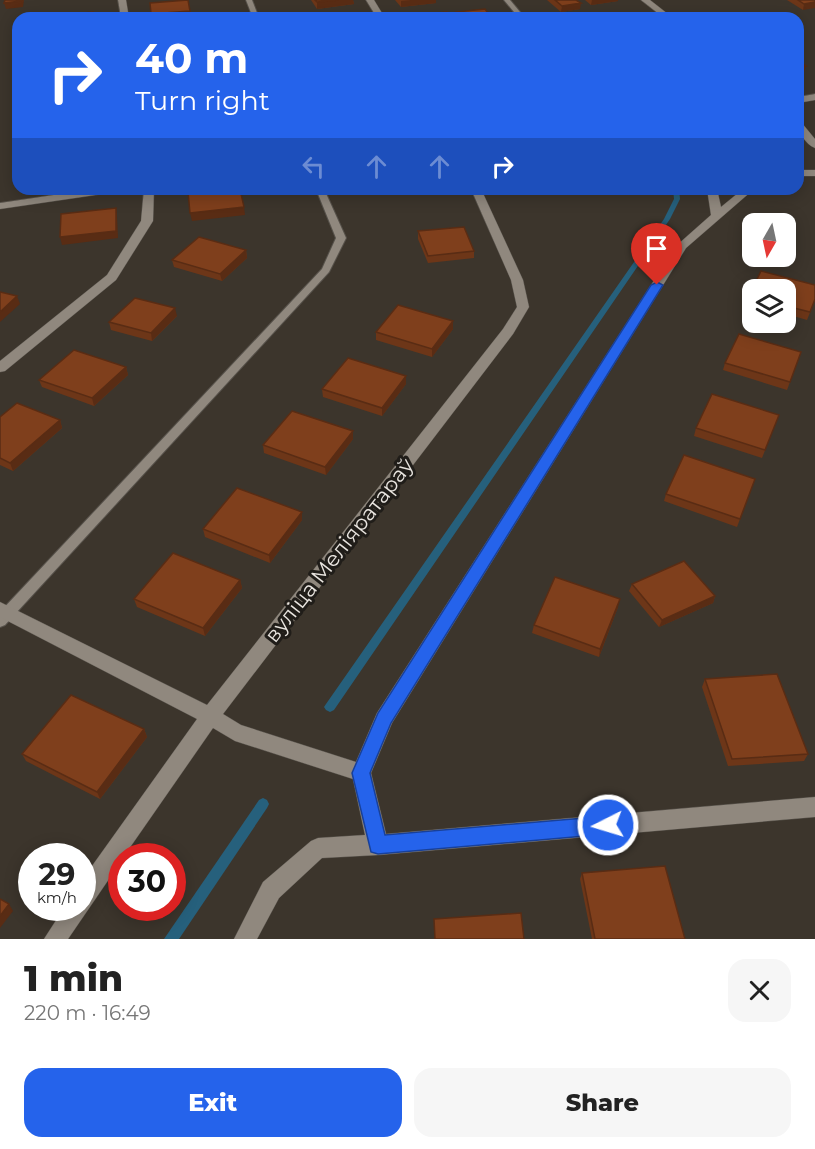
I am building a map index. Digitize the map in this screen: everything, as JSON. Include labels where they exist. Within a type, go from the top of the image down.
[{"type":"street","points":[[645,0],[661,12]]},
{"type":"street","points":[[804,131],[815,145]]},
{"type":"street","points":[[0,206],[75,195]]},
{"type":"street","points":[[0,368],[112,277],[147,221],[149,195]]},
{"type":"street","name":"вуліца Меліяратараў","points":[[96,879],[210,716],[508,332],[523,307],[517,280],[479,195]]},
{"type":"street","points":[[713,195],[717,217]]},
{"type":"street","points":[[378,845],[361,773],[384,719],[682,246],[742,195]]},
{"type":"street","points":[[3,614],[210,716],[236,732],[361,773]]},
{"type":"street","points":[[245,939],[271,890],[318,848],[378,845],[815,807]]},
{"type":"street","points":[[55,939],[68,921]]},
{"type":"lane","points":[[507,0],[517,12]]},
{"type":"lane","points":[[3,614],[326,270],[341,238],[323,195]]},
{"type":"building","points":[[5,0],[22,0],[4,3]]},
{"type":"building","points":[[188,0],[190,11],[151,12],[150,3]]},
{"type":"building","points":[[315,0],[338,0],[317,2]]},
{"type":"building","points":[[555,0],[576,0],[581,3],[562,6]]},
{"type":"building","points":[[798,0],[815,0],[815,2],[804,4]]},
{"type":"building","points":[[485,9],[487,12],[456,12]]},
{"type":"building","points":[[188,195],[241,195],[244,207],[190,213]]},
{"type":"building","points":[[116,208],[116,231],[60,237],[61,214]]},
{"type":"building","points":[[464,227],[474,251],[428,256],[418,231]]},
{"type":"building","points":[[199,237],[246,250],[220,274],[172,260]]},
{"type":"building","points":[[761,271],[792,279],[757,279]]},
{"type":"building","points":[[796,280],[815,285],[815,299],[810,312],[796,308]]},
{"type":"building","points":[[0,292],[17,296],[0,312]]},
{"type":"building","points":[[135,298],[175,308],[151,333],[109,322]]},
{"type":"building","points":[[398,305],[453,321],[432,349],[376,332]]},
{"type":"building","points":[[739,334],[801,352],[790,382],[725,363]]},
{"type":"building","points":[[74,350],[126,367],[92,398],[39,380]]},
{"type":"building","points":[[348,358],[406,376],[382,408],[322,389]]},
{"type":"building","points":[[712,394],[779,415],[765,450],[696,428]]},
{"type":"building","points":[[17,403],[60,420],[10,463],[0,458],[0,417]]},
{"type":"building","points":[[292,411],[353,431],[325,467],[263,445]]},
{"type":"building","points":[[684,455],[755,479],[740,519],[666,494]]},
{"type":"building","points":[[237,488],[302,512],[269,555],[203,529]]},
{"type":"building","points":[[173,553],[240,580],[203,628],[134,599]]},
{"type":"building","points":[[684,561],[715,596],[662,620],[632,584]]},
{"type":"building","points":[[555,577],[620,599],[600,649],[534,625]]},
{"type":"building","points":[[777,674],[808,754],[732,759],[705,679]]},
{"type":"building","points":[[71,695],[144,729],[97,792],[22,754]]},
{"type":"building","points":[[665,866],[685,939],[595,939],[582,873]]},
{"type":"building","points":[[0,899],[9,904],[0,916]]},
{"type":"building","points":[[521,913],[524,939],[435,939],[434,919]]},
{"type":"waterway","points":[[330,707],[667,219],[677,199],[677,195]]},
{"type":"waterway","points":[[171,939],[263,804]]},
{"type":"route","points":[[608,825],[378,845],[361,773],[384,719],[657,285]]}]
